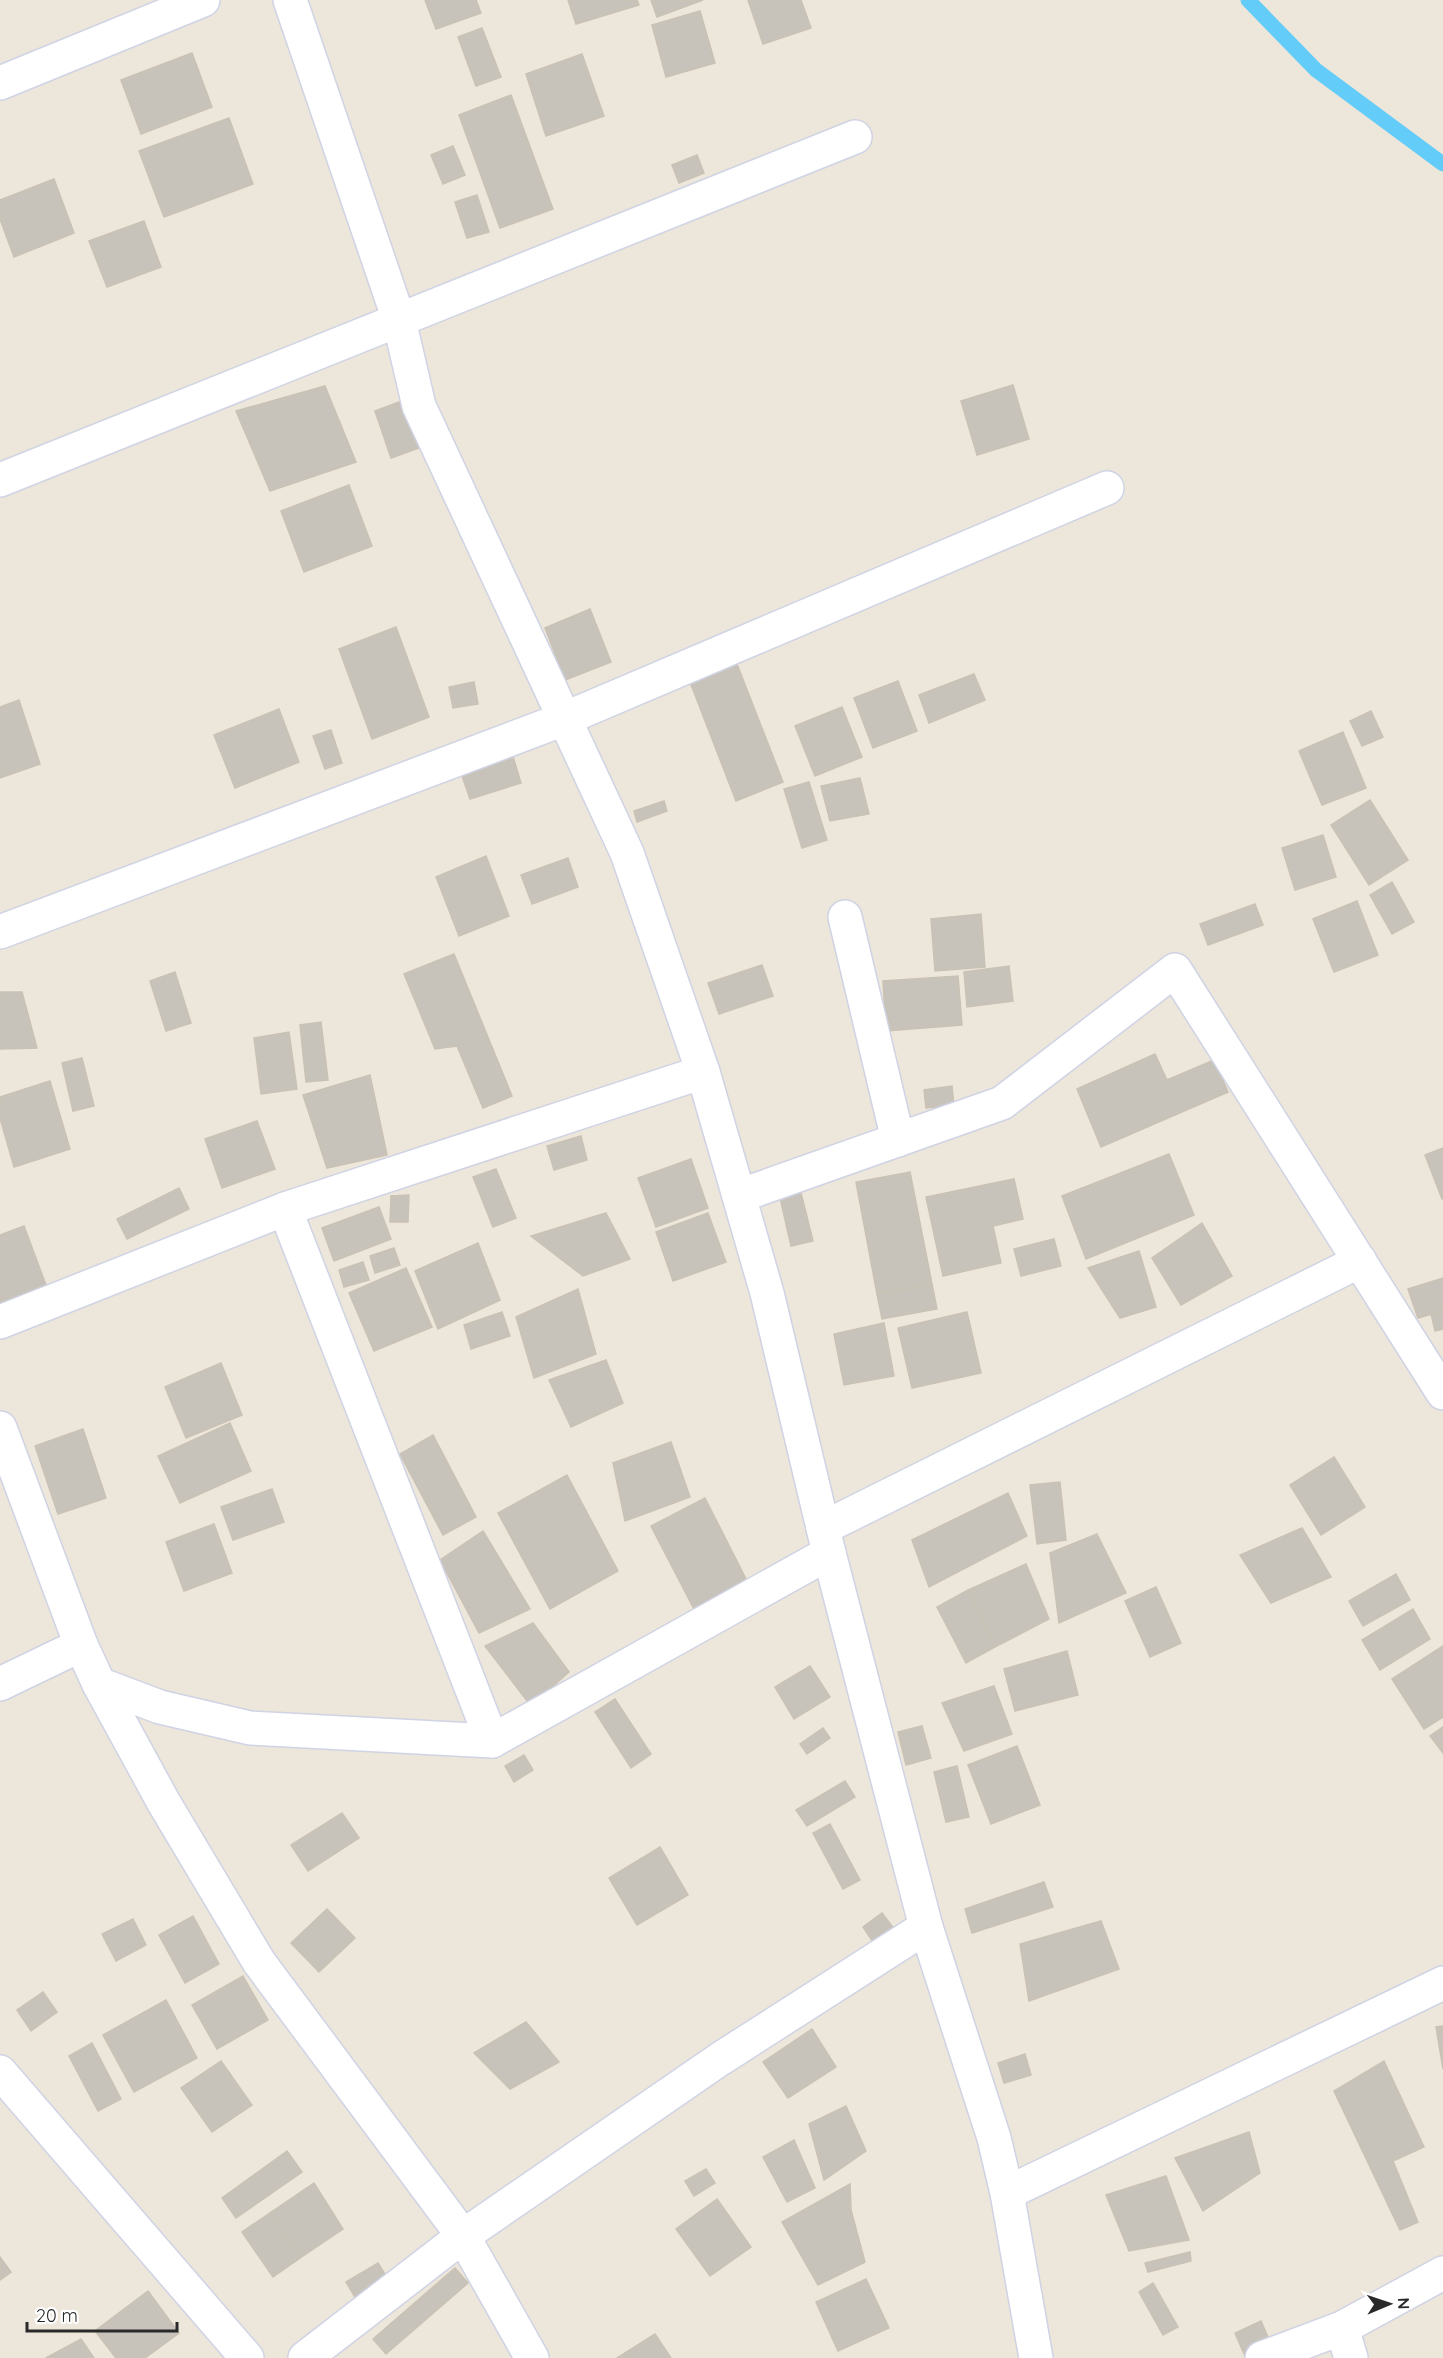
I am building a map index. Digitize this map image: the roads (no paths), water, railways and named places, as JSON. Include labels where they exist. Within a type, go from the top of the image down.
[{"type":"street","points":[[0,84],[203,0]]},
{"type":"street","points":[[290,0],[399,320],[418,406],[627,853],[703,1072],[767,1293],[826,1540],[926,1927],[994,2138],[1007,2193],[1036,2358]]},
{"type":"street","points":[[0,480],[855,137]]},
{"type":"street","points":[[0,932],[564,719],[1107,488]]},
{"type":"street","points":[[845,917],[898,1140]]},
{"type":"street","points":[[739,1196],[1002,1103],[1174,970],[1360,1261],[1434,1363],[1443,1393]]},
{"type":"street","points":[[0,1322],[285,1209],[703,1072]]},
{"type":"street","points":[[285,1209],[492,1741]]},
{"type":"street","points":[[99,1684],[160,1707],[250,1728],[492,1741],[826,1540],[1360,1261]]},
{"type":"street","points":[[0,1428],[81,1645],[99,1684],[164,1803],[260,1962],[464,2236],[532,2358]]},
{"type":"street","points":[[0,1684],[81,1645]]},
{"type":"street","points":[[305,2358],[464,2236],[720,2059],[926,1927]]},
{"type":"street","points":[[1007,2193],[1443,1983]]},
{"type":"street","points":[[0,2072],[247,2358]]},
{"type":"street","points":[[1262,2358],[1346,2343],[1443,2273]]},
{"type":"waterway","points":[[1248,0],[1316,70],[1443,164]]}]
